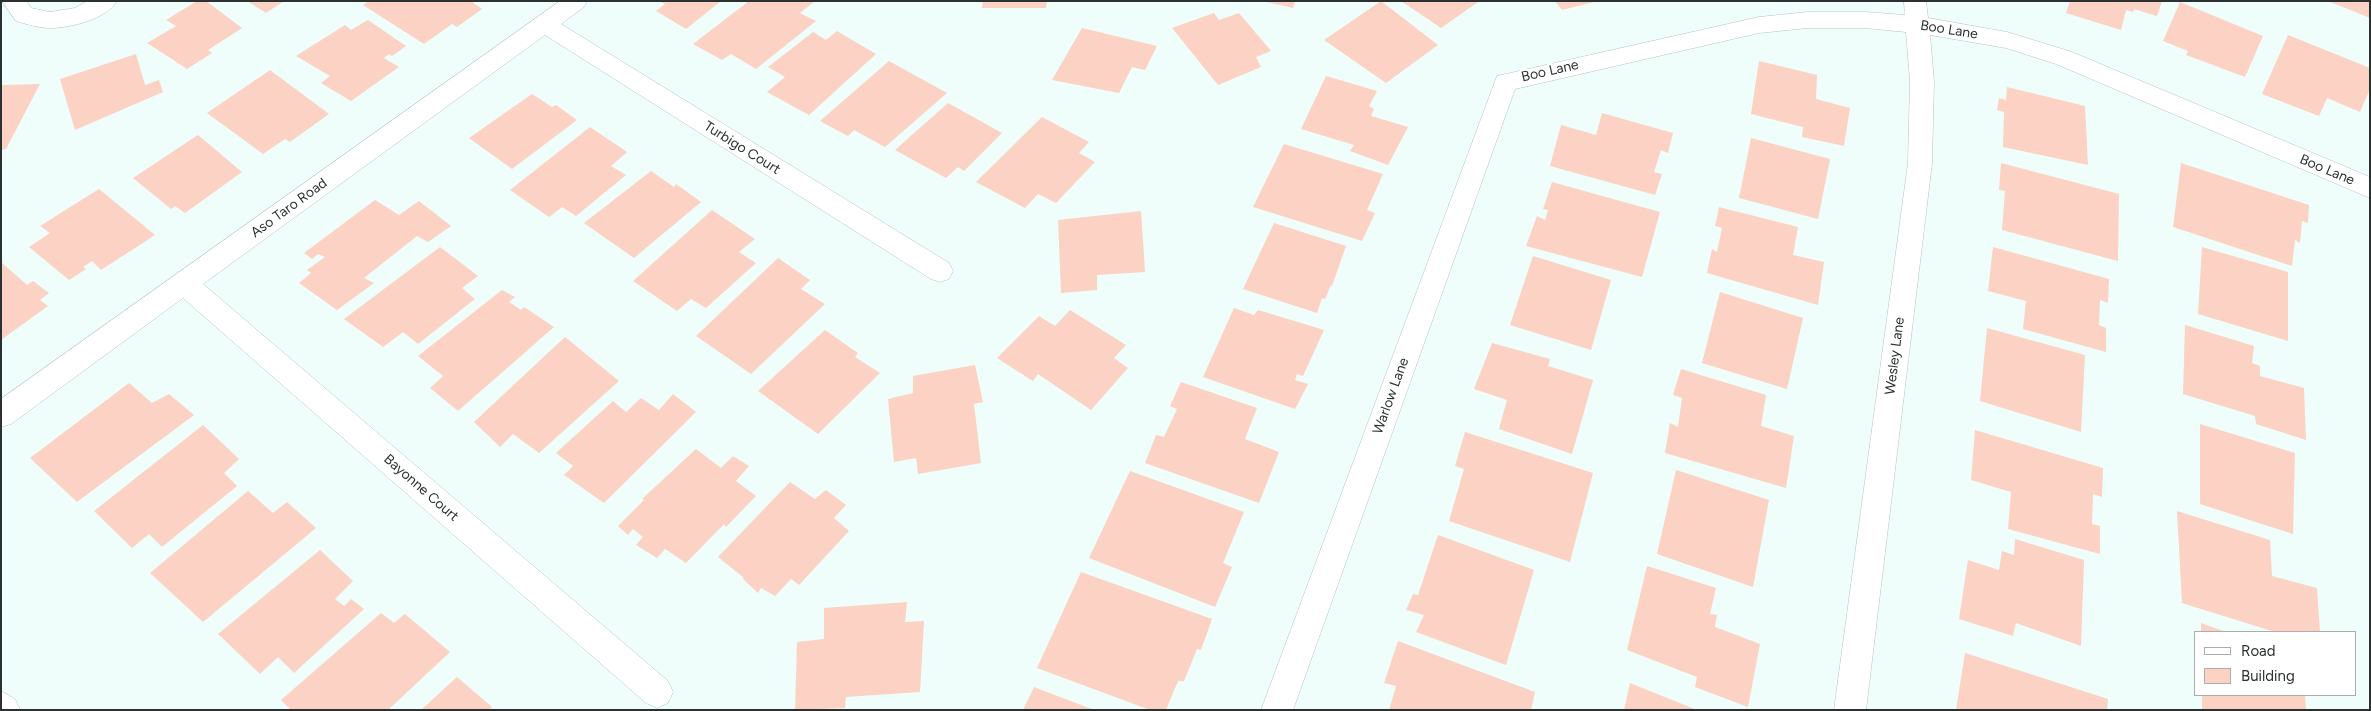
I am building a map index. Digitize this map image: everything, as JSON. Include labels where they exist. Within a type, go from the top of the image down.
[{"type":"street","points":[[13,1],[24,15],[50,20],[80,16],[106,1]]},
{"type":"street","name":"Aso Taro Road","points":[[1,416],[576,1]]},
{"type":"street","name":"Boo Lane","points":[[1505,82],[1759,25],[1808,20],[1865,20],[1917,13],[2064,58],[2370,188]]},
{"type":"street","name":"Wesley Lane","points":[[1850,710],[1920,163],[1922,81],[1917,13]]},
{"type":"street","name":"Turbigo Court","points":[[544,24],[940,271]]},
{"type":"street","name":"Warlow Lane","points":[[1277,710],[1505,82]]},
{"type":"street","name":"Bayonne Court","points":[[184,283],[657,692]]},
{"type":"street","points":[[1,706],[4,710]]},
{"type":"building","points":[[197,1],[206,1],[242,28],[208,50],[212,53],[187,69],[147,43],[176,26],[166,20]]},
{"type":"building","points":[[247,1],[284,1],[266,13]]},
{"type":"building","points":[[369,1],[471,1],[482,9],[457,27],[452,24],[424,44],[363,5]]},
{"type":"building","points":[[659,1],[721,1],[686,29],[656,11],[665,4]]},
{"type":"building","points":[[749,1],[815,1],[800,13],[816,21],[756,69],[731,54],[722,60],[693,44]]},
{"type":"building","points":[[983,1],[1047,1],[1046,8],[982,8]]},
{"type":"building","points":[[1262,1],[1295,1],[1293,8]]},
{"type":"building","points":[[1381,1],[1438,45],[1386,83],[1324,40]]},
{"type":"building","points":[[1401,1],[1477,1],[1478,2],[1441,28]]},
{"type":"building","points":[[1555,1],[1594,1],[1594,2],[1562,10]]},
{"type":"building","points":[[2070,1],[2162,1],[2157,16],[2134,9],[2133,12],[2126,10],[2121,30],[2066,13]]},
{"type":"building","points":[[2328,1],[2370,1],[2370,18]]},
{"type":"building","points":[[2180,2],[2263,36],[2245,77],[2186,55],[2188,51],[2163,41]]},
{"type":"building","points":[[1214,13],[1219,20],[1239,13],[1271,51],[1256,57],[1261,67],[1218,85],[1172,28]]},
{"type":"building","points":[[368,20],[406,46],[392,56],[389,54],[384,58],[399,67],[351,101],[321,83],[330,76],[296,56],[345,25],[351,30]]},
{"type":"building","points":[[1082,28],[1157,46],[1145,70],[1132,67],[1119,93],[1052,80]]},
{"type":"building","points":[[837,31],[876,54],[809,115],[767,92],[785,77],[768,67],[813,32],[826,40]]},
{"type":"building","points":[[2288,35],[2370,68],[2370,89],[2360,112],[2327,98],[2319,116],[2262,94]]},
{"type":"building","points":[[136,54],[145,85],[159,80],[163,92],[75,130],[60,79]]},
{"type":"building","points":[[889,61],[947,93],[885,147],[854,130],[848,136],[820,121]]},
{"type":"building","points":[[1759,61],[1817,75],[1816,99],[1850,108],[1844,146],[1802,137],[1803,127],[1751,114]]},
{"type":"building","points":[[270,70],[329,114],[290,142],[285,139],[263,154],[207,113]]},
{"type":"building","points":[[1326,76],[1377,91],[1369,106],[1374,109],[1371,116],[1408,127],[1388,165],[1350,151],[1354,145],[1301,129]]},
{"type":"building","points":[[40,84],[6,149],[1,150],[1,85]]},
{"type":"building","points":[[2007,87],[2085,106],[2088,165],[2003,147],[2004,112],[1997,110],[1999,98],[2006,100]]},
{"type":"building","points":[[532,94],[552,107],[556,105],[577,120],[512,169],[469,138]]},
{"type":"building","points":[[948,103],[1002,133],[964,171],[958,167],[946,178],[895,150]]},
{"type":"building","points":[[1602,113],[1673,133],[1668,153],[1661,150],[1654,172],[1662,174],[1655,195],[1550,166],[1561,125],[1596,135]]},
{"type":"building","points":[[1042,117],[1089,142],[1079,153],[1095,162],[1056,203],[1038,194],[1025,208],[976,182]]},
{"type":"building","points":[[590,127],[627,152],[611,166],[626,175],[576,216],[562,207],[549,217],[510,190]]},
{"type":"building","points":[[198,135],[242,172],[185,213],[175,206],[171,209],[133,178]]},
{"type":"building","points":[[1751,138],[1830,159],[1818,219],[1739,198]]},
{"type":"building","points":[[1284,144],[1383,174],[1367,210],[1375,213],[1362,241],[1253,207]]},
{"type":"building","points":[[2001,163],[2119,194],[2118,261],[2002,230],[2005,191],[1999,190]]},
{"type":"building","points":[[2181,163],[2309,205],[2308,223],[2302,221],[2300,243],[2295,240],[2292,266],[2173,227]]},
{"type":"building","points":[[651,171],[674,187],[676,184],[701,202],[634,258],[584,223]]},
{"type":"building","points":[[1552,182],[1660,212],[1642,277],[1526,246],[1537,216],[1545,220],[1548,210],[1543,209]]},
{"type":"building","points":[[99,189],[155,235],[101,270],[92,261],[83,267],[86,269],[69,280],[29,247],[50,233],[40,226]]},
{"type":"building","points":[[375,200],[399,215],[419,201],[451,226],[428,242],[417,236],[364,278],[374,283],[337,310],[299,283],[311,273],[307,270],[325,257],[318,254],[312,259],[304,253]]},
{"type":"building","points":[[1719,207],[1798,227],[1793,255],[1824,262],[1818,305],[1707,273],[1712,249],[1717,252],[1722,228],[1715,226]]},
{"type":"building","points":[[712,210],[755,239],[739,252],[756,263],[706,308],[691,299],[677,311],[633,281]]},
{"type":"building","points":[[1141,211],[1145,272],[1097,275],[1097,290],[1061,293],[1058,220]]},
{"type":"building","points":[[1274,223],[1346,246],[1332,286],[1325,299],[1322,298],[1317,313],[1243,289]]},
{"type":"building","points":[[440,247],[478,276],[462,288],[475,299],[418,344],[403,332],[383,347],[344,319]]},
{"type":"building","points":[[1993,247],[2109,279],[2108,303],[2100,300],[2099,325],[2106,328],[2106,352],[2023,329],[2026,301],[1988,291]]},
{"type":"building","points":[[2202,247],[2288,272],[2288,341],[2198,314]]},
{"type":"building","points":[[1533,256],[1611,280],[1591,350],[1510,325]]},
{"type":"building","points":[[778,258],[810,280],[801,289],[825,304],[751,374],[696,336]]},
{"type":"building","points":[[1,262],[27,285],[33,281],[49,293],[40,300],[48,306],[1,340]]},
{"type":"building","points":[[502,290],[515,297],[509,302],[521,310],[524,307],[554,327],[458,411],[430,388],[443,376],[418,356]]},
{"type":"building","points":[[1720,292],[1803,318],[1787,389],[1702,363]]},
{"type":"building","points":[[1234,308],[1254,315],[1258,310],[1324,330],[1303,376],[1297,374],[1295,380],[1308,384],[1295,409],[1203,377]]},
{"type":"building","points":[[1070,310],[1126,345],[1114,358],[1128,368],[1091,410],[1038,374],[1033,381],[997,358],[1039,316],[1055,326]]},
{"type":"building","points":[[2185,325],[2254,346],[2252,363],[2260,366],[2260,376],[2304,388],[2306,440],[2256,424],[2255,416],[2183,394]]},
{"type":"building","points":[[1987,328],[2085,355],[2081,432],[1980,401]]},
{"type":"building","points":[[825,330],[858,353],[855,357],[880,373],[818,434],[758,391]]},
{"type":"building","points":[[565,337],[619,381],[539,453],[513,434],[500,447],[474,422]]},
{"type":"building","points":[[1492,343],[1550,359],[1548,366],[1593,380],[1572,454],[1499,429],[1507,400],[1474,389]]},
{"type":"building","points":[[975,365],[983,402],[974,404],[981,463],[918,474],[916,458],[894,462],[888,399],[913,393],[913,376]]},
{"type":"building","points":[[1681,369],[1766,395],[1761,426],[1794,436],[1786,488],[1665,453],[1670,423],[1678,427],[1682,398],[1673,395]]},
{"type":"building","points":[[1181,382],[1257,408],[1245,439],[1279,452],[1259,503],[1145,463],[1156,435],[1164,437],[1177,409],[1170,406]]},
{"type":"building","points":[[129,383],[152,403],[169,394],[194,415],[77,502],[30,458]]},
{"type":"building","points":[[673,394],[696,412],[604,503],[564,475],[573,466],[556,453],[613,401],[626,412],[641,398],[659,410]]},
{"type":"building","points":[[2200,424],[2295,453],[2293,534],[2200,504]]},
{"type":"building","points":[[203,425],[239,459],[224,473],[237,486],[162,547],[149,534],[132,548],[94,511]]},
{"type":"building","points":[[1975,430],[2103,468],[2102,497],[2093,494],[2092,524],[2100,526],[2100,554],[2008,529],[2011,492],[1971,480]]},
{"type":"building","points":[[1465,432],[1593,473],[1570,562],[1449,521],[1464,469],[1455,466]]},
{"type":"building","points":[[696,449],[721,468],[733,456],[749,466],[736,481],[756,496],[726,527],[724,524],[686,563],[665,549],[657,558],[636,545],[643,537],[633,529],[628,535],[618,526],[644,500],[642,499]]},
{"type":"building","points":[[1676,470],[1769,500],[1753,587],[1657,554]]},
{"type":"building","points":[[1130,471],[1244,512],[1223,563],[1232,567],[1215,607],[1089,558]]},
{"type":"building","points":[[790,482],[815,499],[826,490],[846,505],[834,518],[849,531],[799,585],[791,579],[775,596],[761,588],[758,593],[744,578],[718,557]]},
{"type":"building","points":[[248,491],[273,513],[287,502],[316,528],[203,622],[150,573]]},
{"type":"building","points":[[2177,511],[2270,540],[2272,576],[2317,588],[2320,631],[2272,631],[2182,603]]},
{"type":"building","points":[[1438,535],[1534,570],[1506,665],[1416,632],[1424,615],[1406,610],[1413,594],[1418,595]]},
{"type":"building","points":[[2015,539],[2084,560],[2081,646],[2016,623],[2013,636],[1959,619],[1968,560],[1999,570],[2002,551],[2014,555]]},
{"type":"building","points":[[320,550],[353,581],[335,599],[344,606],[351,599],[364,609],[294,673],[278,657],[260,674],[218,634]]},
{"type":"building","points":[[1647,566],[1716,588],[1710,614],[1717,615],[1715,627],[1760,644],[1748,707],[1695,687],[1697,677],[1627,650]]},
{"type":"building","points":[[1081,572],[1212,619],[1201,650],[1197,649],[1184,681],[1178,681],[1166,710],[1150,710],[1037,668]]},
{"type":"building","points":[[907,602],[905,622],[924,621],[920,692],[846,697],[845,708],[795,710],[797,642],[824,639],[824,608]]},
{"type":"building","points":[[381,613],[394,623],[405,614],[450,652],[388,710],[291,710],[281,700]]},
{"type":"building","points":[[2201,623],[2223,631],[2201,631]]},
{"type":"building","points":[[1398,641],[1535,692],[1531,710],[1389,710],[1396,686],[1384,683]]},
{"type":"building","points":[[1965,653],[2108,699],[2107,710],[1956,710]]},
{"type":"building","points":[[457,677],[492,707],[490,710],[421,710]]},
{"type":"building","points":[[1630,683],[1697,710],[1624,710]]},
{"type":"building","points":[[1034,687],[1094,710],[1023,710]]},
{"type":"building","points":[[2202,696],[2305,696],[2306,710],[2202,710]]}]
